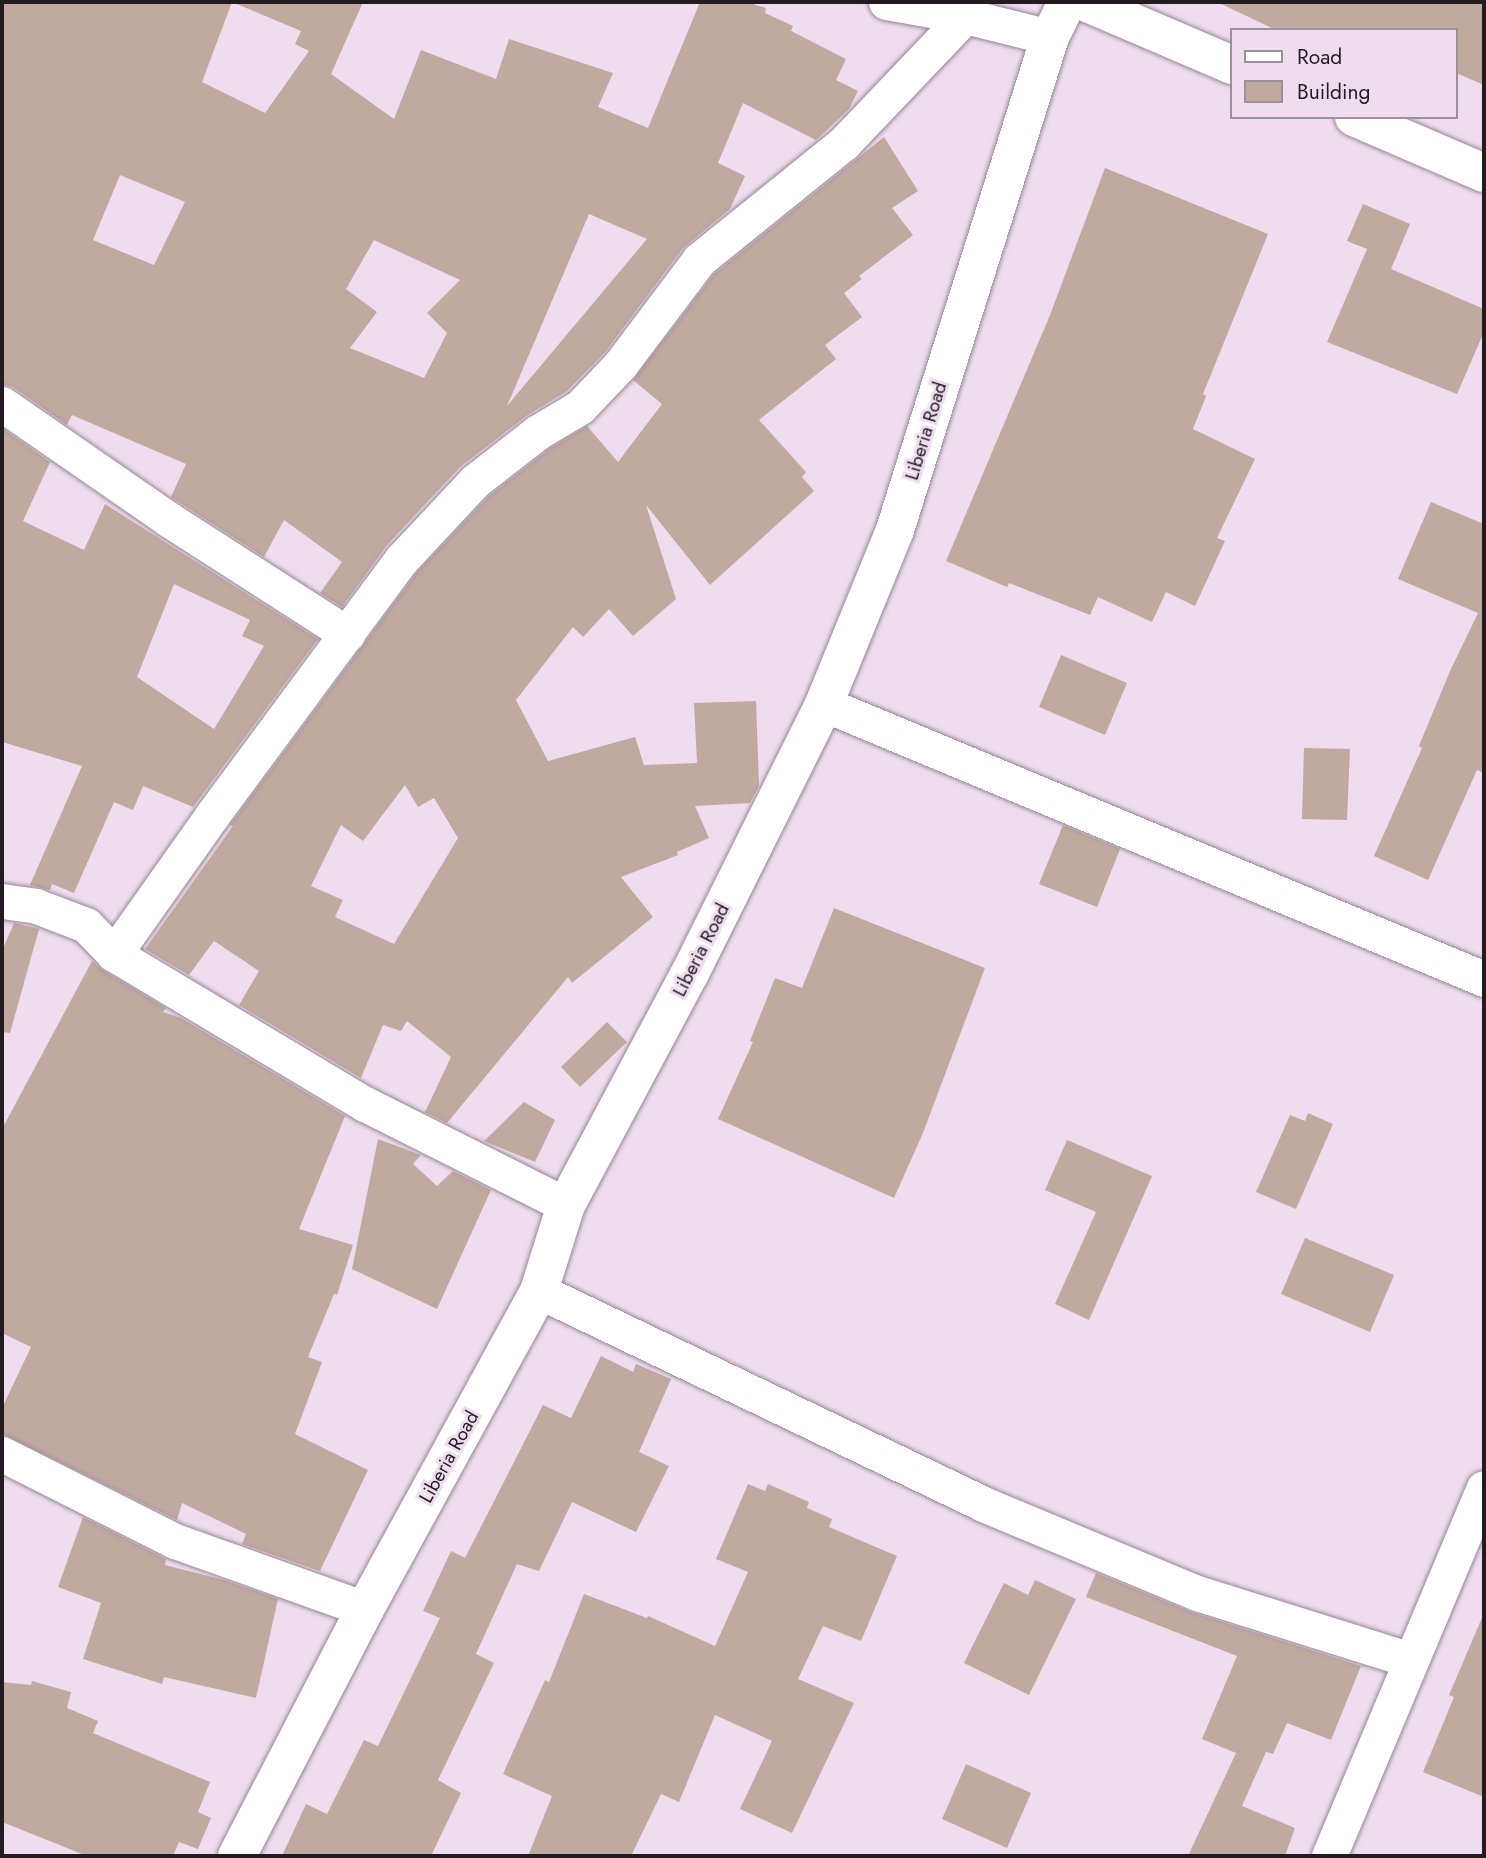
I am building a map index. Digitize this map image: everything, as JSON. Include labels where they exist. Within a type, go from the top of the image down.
[{"type":"street","points":[[886,2],[965,16],[1050,37]]},
{"type":"street","name":"Liberia Road","points":[[237,1856],[365,1609],[539,1291],[566,1205],[690,973],[824,704],[895,530],[1050,37],[1067,2]]},
{"type":"street","points":[[1085,2],[1230,64]]},
{"type":"street","points":[[114,954],[213,814],[402,559],[475,481],[538,432],[580,407],[620,365],[699,260],[844,144],[965,16]]},
{"type":"street","points":[[1359,119],[1484,173]]},
{"type":"street","points":[[2,404],[168,519],[347,634]]},
{"type":"street","points":[[824,704],[1484,979]]},
{"type":"street","points":[[2,901],[36,906],[86,925],[114,954],[365,1104],[566,1205]]},
{"type":"street","points":[[539,1291],[982,1504],[1197,1593],[1411,1660]]},
{"type":"street","points":[[2,1454],[175,1541],[365,1609]]},
{"type":"street","points":[[1329,1856],[1484,1488]]},
{"type":"building","points":[[2,2],[232,2],[363,2],[331,74],[394,119],[421,50],[496,79],[509,39],[613,73],[598,107],[648,128],[700,2],[746,2],[766,8],[765,13],[793,26],[791,31],[846,59],[836,80],[858,91],[849,109],[816,140],[743,103],[718,163],[745,176],[730,209],[683,248],[605,352],[567,391],[526,416],[460,467],[387,545],[342,607],[320,593],[342,562],[284,520],[264,557],[171,497],[186,464],[72,415],[67,425],[13,387],[2,384]],"holes":[[[232,2],[301,31],[295,44],[309,51],[265,113],[202,82]],[[120,175],[185,202],[154,265],[93,240]],[[589,214],[647,239],[507,406]],[[374,240],[460,280],[427,313],[447,333],[424,378],[350,348],[377,312],[346,289]]]},
{"type":"building","points":[[1217,2],[1484,2],[1484,85],[1458,74],[1458,28],[1272,28]]},
{"type":"building","points":[[884,137],[918,191],[892,208],[913,235],[859,276],[862,279],[844,293],[862,317],[825,345],[836,359],[759,420],[806,472],[802,477],[814,491],[710,585],[646,505],[676,599],[633,636],[609,609],[583,637],[573,627],[516,700],[548,761],[635,737],[644,765],[697,763],[694,703],[756,701],[759,786],[750,803],[695,806],[709,838],[677,852],[678,855],[621,877],[653,917],[572,983],[568,977],[447,1123],[425,1112],[451,1057],[407,1021],[401,1031],[383,1025],[361,1078],[239,1005],[259,971],[214,941],[189,975],[145,949],[233,826],[230,825],[417,572],[489,496],[549,449],[587,426],[618,462],[662,404],[633,380],[714,274]],"holes":[[[405,785],[418,807],[434,798],[458,838],[394,944],[335,917],[343,900],[311,886],[341,825],[363,841]]]},
{"type":"building","points":[[1105,168],[1268,234],[1203,394],[1206,396],[1193,429],[1255,459],[1217,538],[1225,541],[1195,606],[1166,592],[1152,622],[1098,597],[1090,615],[1009,583],[1007,587],[946,561],[1050,315]]},
{"type":"building","points":[[1363,204],[1410,224],[1391,269],[1484,309],[1484,332],[1457,394],[1327,342],[1367,249],[1347,241]]},
{"type":"building","points":[[2,428],[50,462],[23,521],[84,550],[105,504],[318,639],[193,807],[143,786],[133,810],[114,802],[74,893],[52,884],[50,890],[30,885],[82,766],[2,742]],"holes":[[[174,584],[250,620],[242,636],[264,646],[214,729],[137,677]]]},
{"type":"building","points":[[1431,502],[1484,524],[1484,773],[1477,770],[1428,880],[1374,856],[1422,748],[1419,746],[1450,671],[1478,613],[1398,579]]},
{"type":"building","points":[[1061,655],[1127,683],[1105,735],[1039,707]]},
{"type":"building","points":[[1304,748],[1350,749],[1347,820],[1302,819]]},
{"type":"building","points":[[1063,825],[1120,849],[1097,907],[1039,884]]},
{"type":"building","points":[[834,908],[985,968],[923,1133],[894,1198],[718,1119],[753,1042],[750,1041],[775,978],[802,988]]},
{"type":"building","points":[[14,923],[39,929],[10,1033],[2,1032],[2,951]]},
{"type":"building","points":[[92,961],[166,1008],[163,1012],[181,1018],[345,1116],[299,1229],[353,1245],[337,1295],[334,1294],[308,1357],[322,1362],[295,1434],[368,1470],[320,1571],[242,1544],[246,1534],[182,1503],[177,1520],[2,1434],[2,1408],[31,1347],[2,1333],[2,1129]]},
{"type":"building","points":[[607,1022],[627,1042],[580,1087],[561,1067]]},
{"type":"building","points":[[524,1102],[555,1120],[535,1162],[484,1141]]},
{"type":"building","points":[[1308,1113],[1333,1124],[1296,1209],[1256,1192],[1290,1115],[1305,1121]]},
{"type":"building","points":[[378,1139],[421,1155],[413,1164],[437,1186],[453,1171],[491,1190],[437,1309],[352,1269]]},
{"type":"building","points":[[1067,1140],[1152,1176],[1089,1320],[1055,1304],[1096,1212],[1045,1190]]},
{"type":"building","points":[[1305,1238],[1394,1275],[1370,1332],[1281,1294]]},
{"type":"building","points":[[601,1356],[633,1372],[636,1364],[671,1379],[639,1452],[669,1466],[636,1532],[572,1502],[539,1571],[517,1564],[476,1654],[494,1663],[438,1780],[461,1793],[431,1856],[282,1856],[306,1804],[327,1814],[364,1740],[378,1746],[440,1618],[423,1611],[451,1551],[465,1558],[543,1405],[571,1418]]},
{"type":"building","points":[[748,1484],[765,1491],[768,1484],[809,1502],[807,1508],[832,1519],[829,1527],[897,1556],[861,1641],[823,1626],[798,1679],[854,1703],[792,1833],[740,1809],[772,1741],[715,1715],[679,1802],[661,1794],[631,1856],[528,1856],[552,1796],[503,1774],[545,1680],[549,1682],[584,1594],[647,1618],[648,1616],[715,1646],[748,1572],[716,1559]]},
{"type":"building","points":[[83,1517],[166,1559],[165,1565],[224,1580],[278,1599],[256,1698],[164,1677],[162,1684],[83,1659],[101,1603],[58,1587]]},
{"type":"building","points":[[1096,1573],[1191,1612],[1361,1666],[1331,1740],[1287,1723],[1273,1754],[1266,1752],[1242,1806],[1295,1828],[1285,1856],[1188,1856],[1236,1753],[1202,1739],[1237,1656],[1086,1597]]},
{"type":"building","points":[[1035,1580],[1076,1599],[1029,1695],[964,1663],[1004,1583],[1028,1595]]},
{"type":"building","points":[[1484,1613],[1484,1797],[1423,1772],[1454,1697],[1449,1695]]},
{"type":"building","points":[[32,1681],[71,1692],[67,1708],[98,1721],[93,1733],[210,1782],[198,1812],[211,1818],[198,1849],[179,1842],[173,1856],[87,1856],[2,1822],[2,1682],[31,1685]]},
{"type":"building","points":[[966,1764],[1031,1793],[1007,1848],[942,1819]]}]
